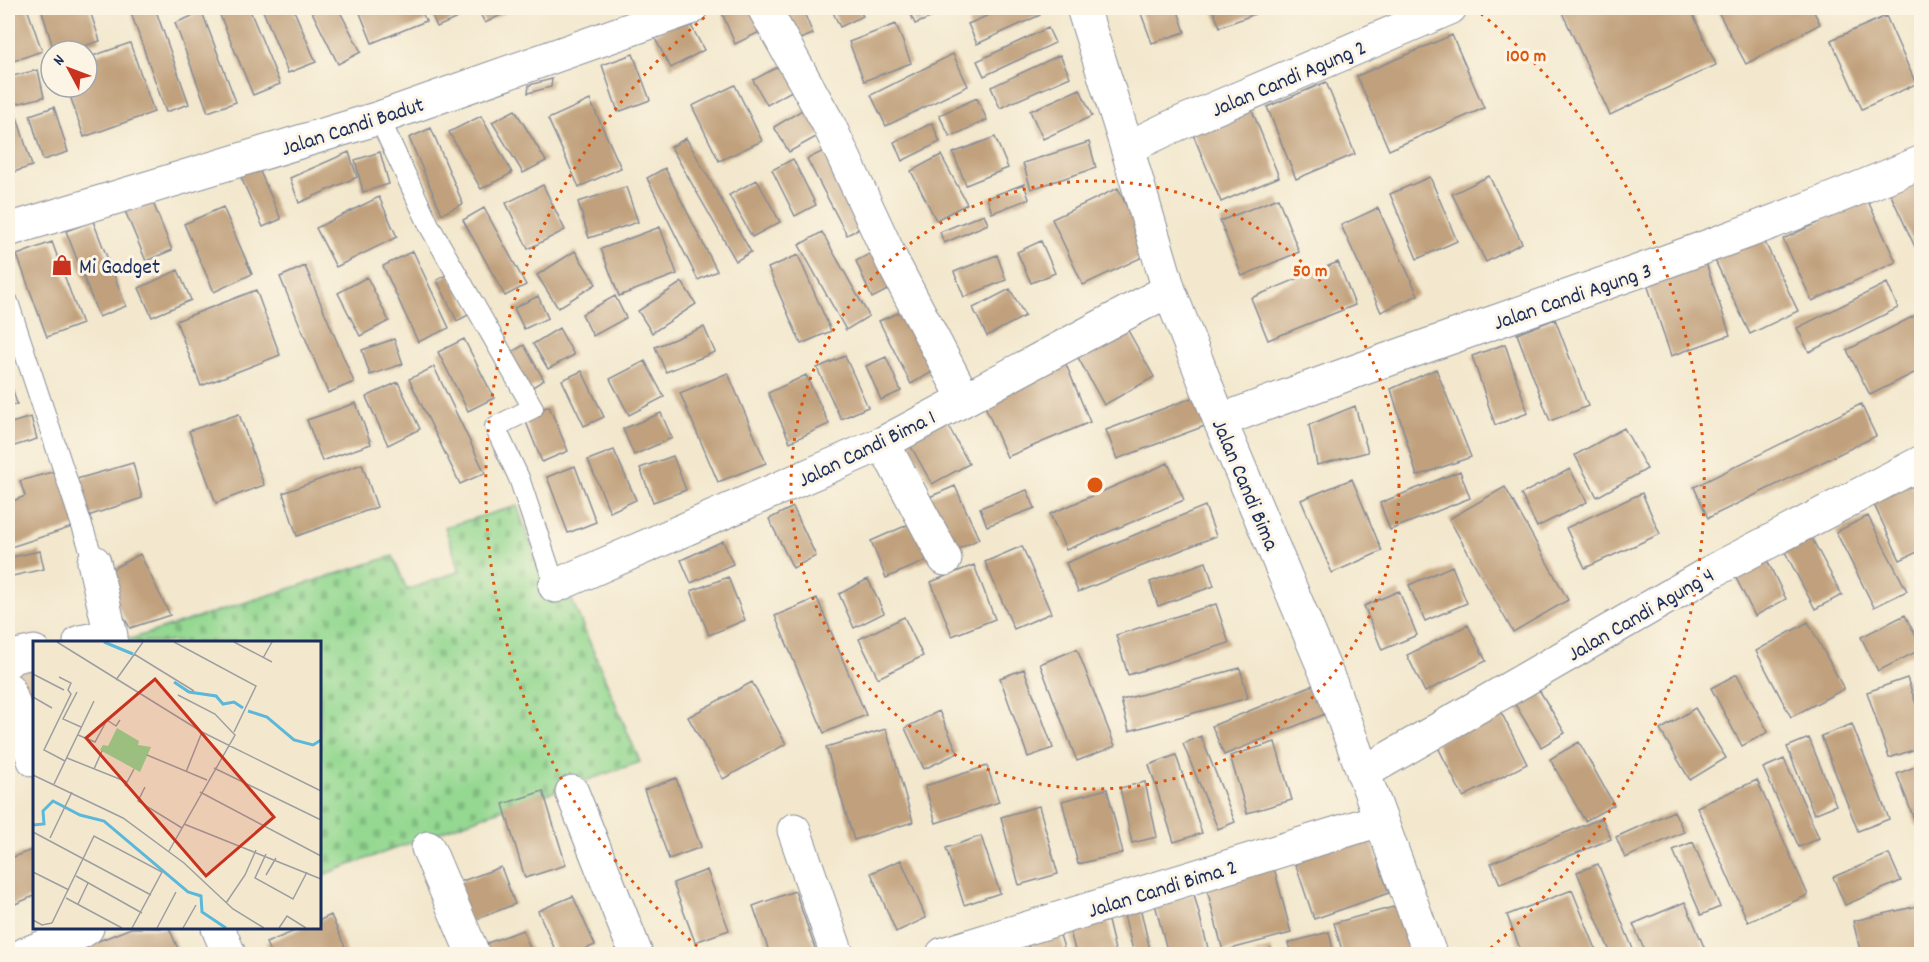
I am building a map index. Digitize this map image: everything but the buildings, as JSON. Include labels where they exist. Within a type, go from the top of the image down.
[{"type":"street","name":"Jalan Candi Badut","points":[[8,230],[379,118],[692,8]]},
{"type":"street","points":[[764,8],[828,123],[892,261],[964,398]]},
{"type":"street","name":"Jalan Candi Bima","points":[[1083,8],[1169,290],[1220,421],[1332,687],[1430,954]]},
{"type":"street","name":"Jalan Candi Agung 2","points":[[1127,148],[1450,8]]},
{"type":"street","name":"Jalan Candi Agung 3","points":[[1220,421],[1722,242],[1922,162]]},
{"type":"street","name":"Jalan Candi Bima 1","points":[[555,586],[883,443],[1169,290]]},
{"type":"street","points":[[883,443],[945,559]]},
{"type":"street","name":"Jalan Candi Agung 4","points":[[1364,773],[1711,572],[1922,462]]},
{"type":"street","points":[[85,641],[111,636],[93,562]]},
{"type":"street","points":[[8,661],[11,657],[33,652]]},
{"type":"street","points":[[8,689],[33,757]]},
{"type":"street","points":[[572,792],[625,950]]},
{"type":"street","name":"Jalan Candi Bima 2","points":[[943,954],[1380,820]]},
{"type":"street","points":[[794,830],[837,954]]},
{"type":"street","points":[[428,848],[473,954]]},
{"type":"street","points":[[25,954],[85,929]]},
{"type":"street","points":[[219,929],[229,954]]},
{"type":"lane","points":[[379,118],[430,227],[533,408],[495,427],[519,477],[555,586]]},
{"type":"lane","points":[[8,302],[93,562]]},
{"type":"green space","points":[[517,506],[552,603],[571,598],[640,762],[321,876],[321,641],[131,641],[130,639],[393,556],[407,590],[460,571],[445,527]]},
{"type":"place","name":"Mi Gadget","points":[[62,265]]}]
